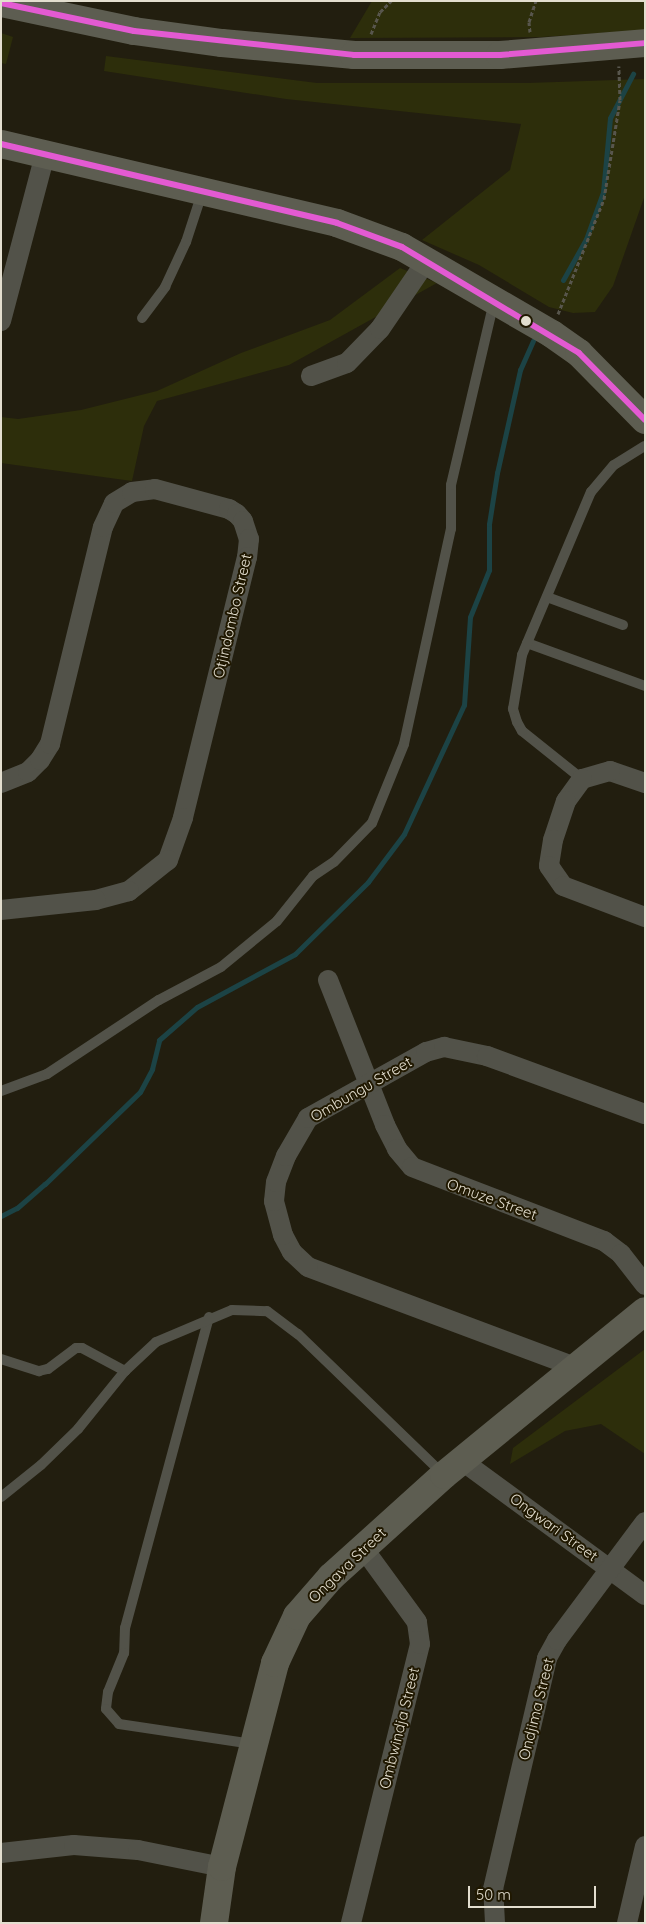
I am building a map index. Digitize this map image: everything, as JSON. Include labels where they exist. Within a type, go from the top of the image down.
[{"type":"street","points":[[1,3],[134,31],[222,43],[362,55],[432,57],[531,53],[633,44]]},
{"type":"street","points":[[1,144],[337,223],[402,247],[425,263],[494,298],[579,353],[645,420]]},
{"type":"street","points":[[1,321],[45,155]]},
{"type":"street","points":[[311,376],[347,363],[380,329],[425,263]]},
{"type":"street","name":"Otjindombo Street","points":[[1,782],[28,772],[40,760],[50,744],[103,527],[114,503],[132,492],[155,489],[229,509],[237,514],[243,521],[249,539],[247,557],[184,818],[168,860],[129,891],[96,900],[1,910]]},
{"type":"street","points":[[645,783],[610,771],[582,779],[566,801],[553,840],[549,866],[563,886],[645,917]]},
{"type":"street","name":"Omuze Street","points":[[328,980],[368,1085],[397,1149],[412,1167],[604,1240],[621,1254],[645,1285]]},
{"type":"street","name":"Ombungu Street","points":[[578,1368],[324,1275],[308,1267],[292,1252],[283,1235],[274,1201],[276,1182],[286,1156],[308,1118],[426,1052],[452,1047],[487,1056],[645,1114]]},
{"type":"street","name":"Ongava Street","points":[[214,1923],[222,1867],[275,1663],[297,1616],[331,1577],[453,1468],[645,1312]]},
{"type":"street","name":"Ongwari Street","points":[[453,1468],[612,1569],[645,1595]]},
{"type":"street","name":"Ondjima Street","points":[[495,1923],[493,1889],[547,1658],[557,1640],[612,1569],[645,1522]]},
{"type":"street","name":"Ombwindja Street","points":[[351,1923],[420,1644],[417,1622],[363,1548]]},
{"type":"street","points":[[1,1853],[74,1846],[138,1850],[222,1867]]},
{"type":"street","points":[[627,1923],[645,1846]]},
{"type":"lane","points":[[142,318],[165,287],[186,242],[203,190]]},
{"type":"lane","points":[[1,1091],[47,1074],[159,1000],[221,967],[277,921],[313,876],[334,862],[372,823],[404,744],[451,529],[452,485],[494,298]]},
{"type":"lane","points":[[582,779],[522,731],[513,709],[527,643],[591,492],[614,465],[645,446]]},
{"type":"lane","points":[[547,597],[623,625]]},
{"type":"lane","points":[[527,643],[645,686]]},
{"type":"lane","points":[[1,1497],[41,1465],[78,1429],[125,1371],[156,1342],[209,1317],[232,1310],[267,1311],[298,1334],[453,1468]]},
{"type":"lane","points":[[209,1317],[125,1628],[124,1653],[108,1692],[106,1709],[119,1724],[254,1744]]},
{"type":"lane","points":[[1,1359],[39,1371],[48,1369],[76,1348],[82,1348],[125,1371]]},
{"type":"path","points":[[362,55],[380,12],[391,1]]},
{"type":"path","points":[[531,53],[529,22],[536,1]]},
{"type":"path","points":[[552,334],[604,199],[620,100],[617,78],[633,44]]},
{"type":"shaded area","points":[[372,1],[645,1],[645,30],[541,37],[350,38]]},
{"type":"shaded area","points":[[1,33],[13,37],[6,64],[1,63]]},
{"type":"shaded area","points":[[106,56],[317,83],[528,83],[645,79],[645,195],[613,286],[595,312],[573,313],[549,307],[479,265],[422,240],[510,170],[521,124],[286,99],[104,71]]},
{"type":"shaded area","points":[[400,268],[437,283],[289,365],[157,401],[144,426],[132,481],[1,463],[1,417],[18,419],[81,410],[157,391],[241,353],[330,320]]},
{"type":"shaded area","points":[[645,1349],[645,1454],[601,1424],[565,1431],[510,1464],[513,1448]]},
{"type":"waterway","points":[[563,280],[586,239],[603,192],[610,118],[633,74]]},
{"type":"waterway","points":[[1,1216],[17,1208],[45,1184],[140,1092],[152,1069],[159,1040],[197,1007],[295,954],[368,882],[404,834],[464,705],[470,617],[489,570],[489,524],[497,473],[520,370],[533,341]]},
{"type":"transit line","points":[[1,3],[134,31],[354,55],[500,55],[645,43]]},
{"type":"transit line","points":[[1,144],[337,223],[402,247],[579,353],[645,420]]}]
